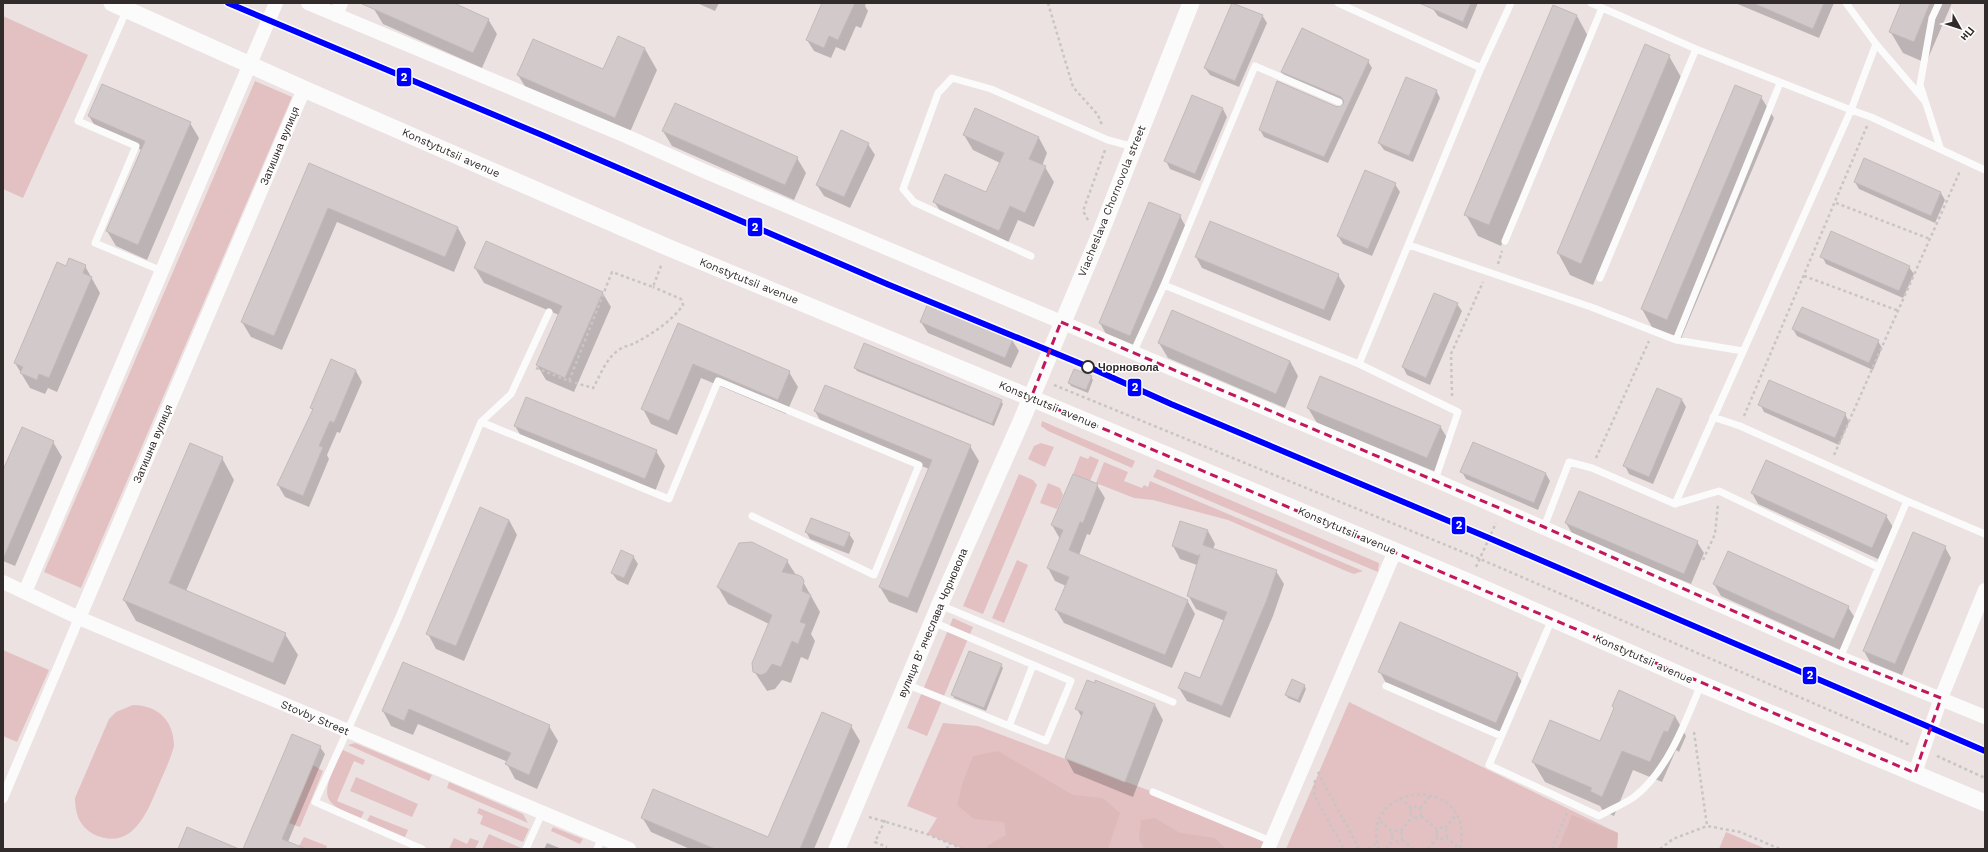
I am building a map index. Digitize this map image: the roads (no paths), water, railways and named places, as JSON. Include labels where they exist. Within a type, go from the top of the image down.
[{"type":"street","points":[[25,592],[276,3]]},
{"type":"street","points":[[308,3],[338,9],[704,171],[1435,480],[1840,658],[1985,717]]},
{"type":"street","name":"Viacheslava Chornovola street","points":[[1031,398],[1061,322],[1098,239],[1191,3]]},
{"type":"street","name":"Konstytutsii avenue","points":[[120,6],[304,89],[667,247],[1469,582],[1701,684],[1985,803]]},
{"type":"street","name":"Затишна вулиця","points":[[3,798],[304,89]]},
{"type":"street","name":"вулиця Вʼячеслава Чорновола","points":[[837,849],[940,604],[1031,398]]},
{"type":"street","points":[[1269,845],[1395,551]]},
{"type":"street","name":"Stovby Street","points":[[3,582],[79,618],[542,813],[599,843],[629,849]]},
{"type":"street","points":[[1915,773],[1941,698],[1985,590]]},
{"type":"lane","points":[[1338,3],[1481,68]]},
{"type":"lane","points":[[1359,364],[1481,68],[1511,3]]},
{"type":"lane","points":[[1591,3],[1696,49],[1780,83],[1871,117],[1940,147],[1985,170]]},
{"type":"lane","points":[[1846,3],[1876,44],[1926,102]]},
{"type":"lane","points":[[1939,3],[1932,18],[1920,85],[1940,147]]},
{"type":"lane","points":[[120,6],[78,121],[136,146],[96,243],[162,271]]},
{"type":"lane","points":[[1505,241],[1602,8]]},
{"type":"lane","points":[[1675,504],[1742,351],[1851,110],[1876,44]]},
{"type":"lane","points":[[1600,278],[1696,49]]},
{"type":"lane","points":[[1132,353],[1164,285],[1255,66],[1339,102]]},
{"type":"lane","points":[[1032,256],[914,202],[904,189],[938,93],[952,78],[991,89],[1108,140],[1134,147]]},
{"type":"lane","points":[[1676,340],[1780,83]]},
{"type":"lane","points":[[1409,245],[1591,308],[1676,340],[1742,351]]},
{"type":"lane","points":[[1164,285],[1359,364],[1458,412],[1435,480]]},
{"type":"lane","points":[[422,849],[315,802],[346,731],[398,620],[481,422],[511,394],[549,312]]},
{"type":"lane","points":[[481,422],[669,499],[718,382],[919,464],[874,575],[752,516]]},
{"type":"lane","points":[[1713,417],[1740,426],[1907,501],[1985,534]]},
{"type":"lane","points":[[1544,527],[1569,462],[1592,468],[1675,504],[1719,491],[1878,567]]},
{"type":"lane","points":[[1840,658],[1907,501]]},
{"type":"lane","points":[[940,604],[1173,702]]},
{"type":"lane","points":[[1552,618],[1489,765],[1599,816],[1634,796],[1661,768],[1691,708],[1701,684]]},
{"type":"lane","points":[[906,684],[1046,741],[1071,681],[933,622]]},
{"type":"lane","points":[[1009,726],[1033,665]]},
{"type":"lane","points":[[1386,686],[1501,736]]},
{"type":"lane","points":[[1153,792],[1269,845]]},
{"type":"lane","points":[[526,849],[542,813]]},
{"type":"place","name":"Чорновола","points":[[1088,367]]}]
